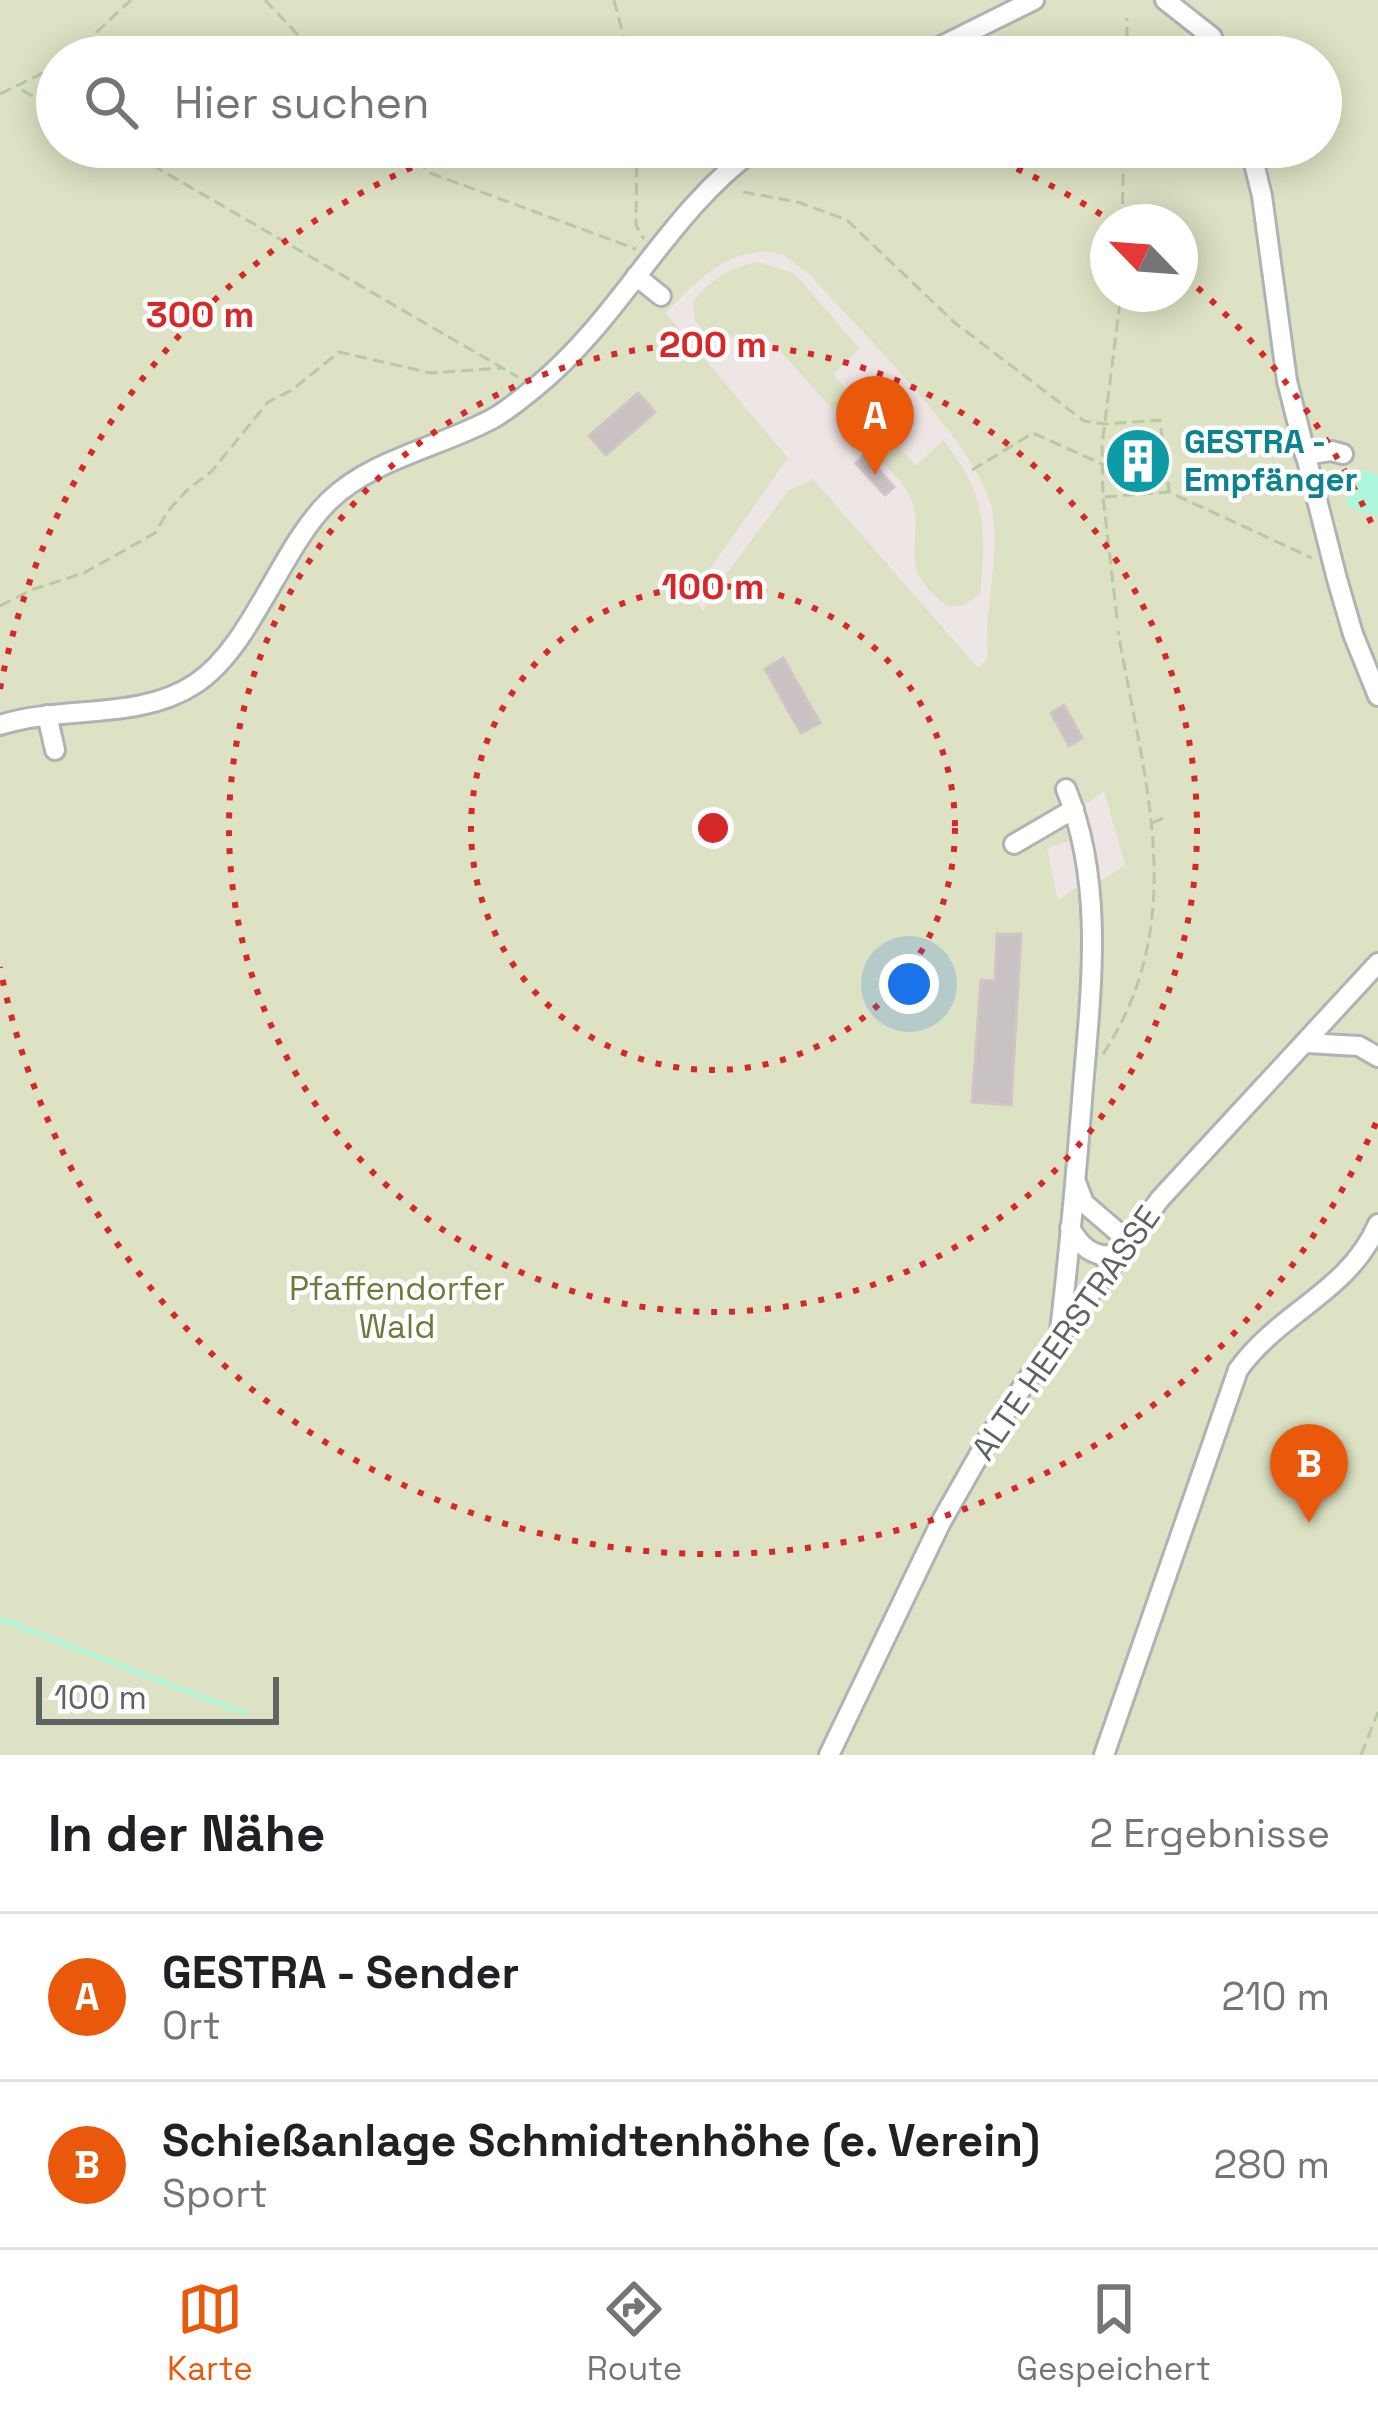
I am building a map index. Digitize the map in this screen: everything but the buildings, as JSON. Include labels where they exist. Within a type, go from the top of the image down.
[{"type":"street","points":[[961,36],[1034,0]]},
{"type":"street","points":[[1165,0],[1211,36]]},
{"type":"street","points":[[1200,9],[1212,36]]},
{"type":"street","points":[[0,725],[120,708],[167,697],[198,683],[230,648],[328,502],[360,478],[493,419],[535,387],[585,338],[714,184],[733,168]]},
{"type":"street","points":[[1255,168],[1280,347],[1305,455],[1355,639],[1374,673],[1378,697]]},
{"type":"street","points":[[636,276],[661,296]]},
{"type":"street","points":[[1305,455],[1343,454]]},
{"type":"street","points":[[1355,639],[1378,634]]},
{"type":"street","points":[[46,715],[55,750]]},
{"type":"street","points":[[1060,1334],[1084,1075],[1091,888],[1066,789]]},
{"type":"street","points":[[1014,844],[1074,808]]},
{"type":"street","name":"ALTE HEERSTRASSE","points":[[829,1755],[966,1478],[1060,1334],[1174,1183],[1378,963]]},
{"type":"street","points":[[1306,1043],[1359,1046],[1378,1057]]},
{"type":"street","points":[[1070,1228],[1090,1252],[1104,1256],[1122,1247],[1084,1202],[1076,1182]]},
{"type":"street","points":[[1104,1755],[1238,1370],[1268,1334],[1323,1296],[1365,1255],[1378,1224]]},
{"type":"path","points":[[92,36],[131,0]]},
{"type":"path","points":[[265,0],[299,36]]},
{"type":"path","points":[[614,0],[623,36]]},
{"type":"path","points":[[1127,18],[1127,36]]},
{"type":"path","points":[[0,94],[36,78]]},
{"type":"path","points":[[19,88],[36,98]]},
{"type":"path","points":[[157,168],[535,387]]},
{"type":"path","points":[[425,168],[655,252]]},
{"type":"path","points":[[637,168],[636,225],[655,252]]},
{"type":"path","points":[[1122,204],[1123,168]]},
{"type":"path","points":[[743,192],[798,202],[847,220],[955,323],[1084,421],[1160,421],[1169,492]]},
{"type":"path","points":[[1117,618],[1102,464],[1119,312]]},
{"type":"path","points":[[0,606],[84,573],[155,533],[178,500],[212,471],[268,402],[292,390],[339,352],[430,373],[502,368]]},
{"type":"path","points":[[973,470],[1034,433],[1102,464],[1129,466]]},
{"type":"path","points":[[1103,497],[1169,492],[1315,560],[1331,557]]},
{"type":"path","points":[[1084,1075],[1109,1044],[1136,991],[1147,957],[1156,896],[1155,840],[1118,631]]},
{"type":"path","points":[[1151,823],[1168,816]]},
{"type":"path","points":[[1361,1755],[1378,1712]]},
{"type":"green space","name":"Pfaffendorfer Wald","points":[[0,0],[1378,0],[1378,475],[1357,469],[1346,506],[1378,516],[1378,1755],[0,1755]],"holes":[[[755,252],[784,255],[810,275],[885,355],[941,421],[982,483],[992,509],[994,546],[988,658],[978,668],[813,479],[788,491],[703,611],[692,594],[788,458],[666,313],[726,262]],[[1104,791],[1125,865],[1081,894],[1075,888],[1058,901],[1047,848],[1073,840],[1079,800],[1088,803]]]},
{"type":"green space","points":[[758,262],[795,274],[860,349],[833,374],[852,396],[846,412],[833,410],[773,343],[705,334],[695,320],[693,302],[706,287],[730,271]]},
{"type":"green space","points":[[858,415],[870,415],[916,466],[943,440],[968,477],[980,512],[983,549],[980,594],[963,606],[948,606],[920,578],[910,497],[855,433]]},
{"type":"shaded area","points":[[1357,469],[1378,475],[1378,516],[1345,506]]},
{"type":"waterway","points":[[0,1619],[246,1714]]},
{"type":"place","name":"GESTRA - Empfänger","points":[[1138,461]]},
{"type":"place","name":"GESTRA - Sender","points":[[875,475]]},
{"type":"place","name":"Schießanlage Schmidtenhöhe (e. Verein)","points":[[1309,1523]]}]
